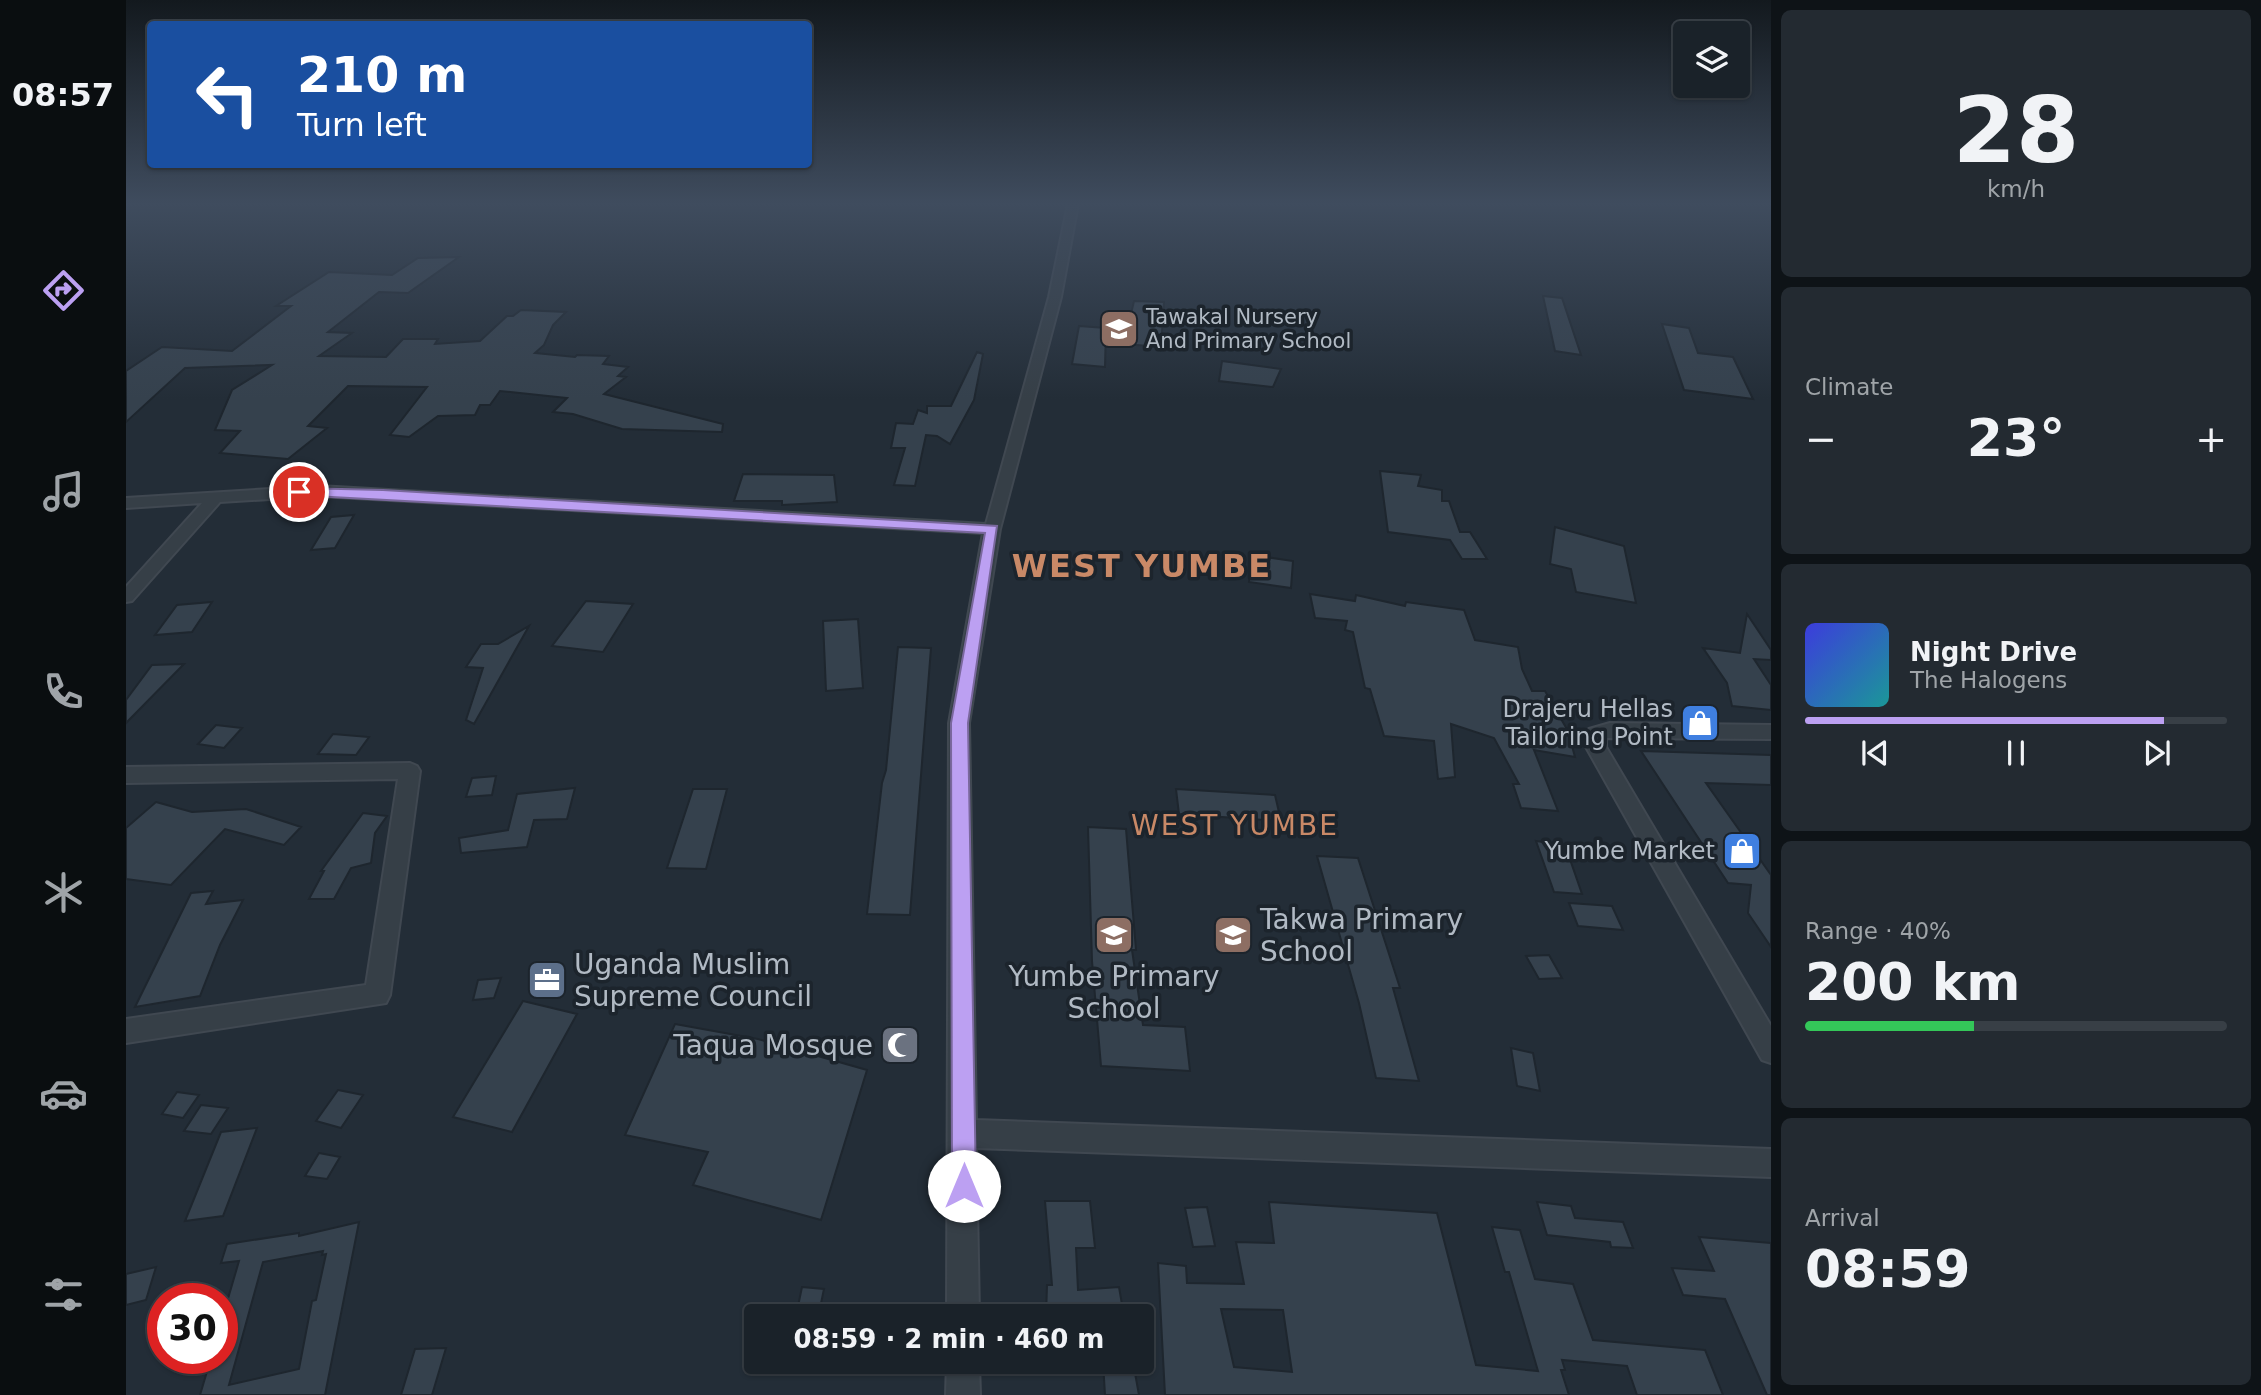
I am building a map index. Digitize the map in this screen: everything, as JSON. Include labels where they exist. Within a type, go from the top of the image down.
[{"type":"street","points":[[963,1304],[964,1134],[959,723],[992,529],[1060,269]]},
{"type":"street","points":[[126,503],[319,491],[992,529]]},
{"type":"street","points":[[126,597],[214,499]]},
{"type":"street","points":[[1771,732],[1610,730],[1596,734],[1596,747],[1771,1051]]},
{"type":"street","points":[[126,775],[410,771],[377,995],[126,1031]]},
{"type":"street","points":[[964,1134],[1771,1163]]},
{"type":"street","points":[[963,1374],[963,1395]]},
{"type":"building","points":[[401,269],[442,269],[408,293],[379,292],[328,332],[352,333],[319,356],[386,357],[403,339],[438,339],[435,344],[480,341],[507,316],[513,316],[521,310],[566,312],[553,325],[544,345],[535,353],[575,357],[609,356],[603,364],[628,367],[618,376],[626,377],[604,394],[723,424],[722,432],[622,429],[573,414],[553,412],[567,398],[500,391],[490,405],[480,405],[475,415],[438,416],[409,437],[390,435],[427,387],[348,386],[308,426],[327,428],[288,459],[220,453],[240,431],[215,430],[232,390],[272,365],[185,368],[126,422],[126,371],[162,347],[232,351],[291,306],[276,306],[329,272],[392,275]]},
{"type":"building","points":[[1543,296],[1562,298],[1581,355],[1555,351]]},
{"type":"building","points":[[1134,301],[1164,302],[1161,347],[1124,344]]},
{"type":"building","points":[[1662,324],[1689,328],[1698,353],[1733,357],[1753,399],[1684,390]]},
{"type":"building","points":[[1079,326],[1106,328],[1105,367],[1072,364]]},
{"type":"building","points":[[977,352],[983,354],[974,400],[950,444],[937,436],[926,435],[915,486],[894,485],[905,448],[891,448],[896,423],[913,424],[918,410],[927,413],[927,406],[951,406]]},
{"type":"building","points":[[1222,361],[1281,369],[1273,387],[1219,381]]},
{"type":"building","points":[[1380,471],[1421,475],[1418,486],[1442,490],[1442,501],[1449,501],[1460,532],[1470,532],[1487,559],[1462,559],[1450,540],[1388,532]]},
{"type":"building","points":[[743,474],[834,475],[837,502],[782,505],[782,501],[734,501]]},
{"type":"building","points":[[354,515],[335,548],[311,550],[331,517]]},
{"type":"building","points":[[1555,527],[1624,546],[1636,603],[1576,592],[1571,569],[1550,564]]},
{"type":"building","points":[[1252,555],[1293,561],[1291,588],[1249,582]]},
{"type":"building","points":[[1310,594],[1355,601],[1356,595],[1405,606],[1406,602],[1464,610],[1475,640],[1518,647],[1522,669],[1532,691],[1545,691],[1568,731],[1575,757],[1534,750],[1558,811],[1521,808],[1513,784],[1519,784],[1494,738],[1451,724],[1455,777],[1438,779],[1434,741],[1384,736],[1370,689],[1365,688],[1353,632],[1345,630],[1347,621],[1315,618]]},
{"type":"building","points":[[586,601],[633,604],[603,652],[552,646]]},
{"type":"building","points":[[212,602],[192,632],[155,635],[177,605]]},
{"type":"building","points":[[1747,614],[1771,650],[1771,660],[1754,659],[1771,685],[1771,710],[1732,706],[1727,683],[1703,648],[1740,653]]},
{"type":"building","points":[[858,619],[863,688],[826,691],[823,621]]},
{"type":"building","points":[[529,626],[474,724],[466,720],[483,668],[466,667],[481,644],[498,644]]},
{"type":"building","points":[[898,647],[931,648],[910,915],[867,914],[882,783],[886,770]]},
{"type":"building","points":[[184,664],[126,723],[126,700],[152,665]]},
{"type":"building","points":[[216,725],[242,728],[224,748],[198,744]]},
{"type":"building","points":[[333,734],[369,737],[356,755],[318,754]]},
{"type":"building","name":"Yumbe Market","points":[[1641,751],[1771,755],[1771,785],[1706,783],[1771,875],[1771,947],[1748,913],[1751,885],[1728,883]]},
{"type":"building","points":[[496,776],[492,795],[466,797],[472,778]]},
{"type":"building","points":[[575,788],[567,819],[534,820],[527,847],[461,853],[459,838],[508,830],[517,794]]},
{"type":"building","points":[[693,789],[727,789],[706,869],[667,868]]},
{"type":"building","points":[[1176,789],[1275,795],[1281,821],[1179,814]]},
{"type":"building","points":[[156,802],[192,812],[246,809],[301,827],[284,845],[225,829],[171,885],[126,879],[126,828]]},
{"type":"building","points":[[363,813],[387,816],[375,833],[371,863],[351,868],[334,899],[309,899],[324,871],[321,871]]},
{"type":"building","points":[[1088,827],[1126,829],[1136,950],[1132,950],[1143,1025],[1185,1027],[1190,1071],[1101,1066],[1092,961]]},
{"type":"building","points":[[1536,841],[1565,845],[1582,894],[1554,892]]},
{"type":"building","points":[[1317,856],[1358,858],[1400,988],[1393,988],[1419,1081],[1376,1078],[1359,1003]]},
{"type":"building","points":[[213,891],[206,904],[243,900],[220,945],[200,996],[135,1007],[191,893]]},
{"type":"building","points":[[1569,903],[1612,906],[1623,930],[1578,926]]},
{"type":"building","points":[[1549,955],[1562,978],[1539,979],[1526,956]]},
{"type":"building","points":[[501,978],[494,998],[473,1000],[478,980]]},
{"type":"building","points":[[523,1001],[577,1014],[512,1132],[453,1117]]},
{"type":"building","points":[[675,1024],[758,1039],[867,1070],[821,1220],[693,1185],[708,1152],[625,1135]]},
{"type":"building","points":[[1511,1048],[1533,1053],[1540,1091],[1517,1086]]},
{"type":"building","points":[[338,1090],[363,1095],[341,1128],[316,1121]]},
{"type":"building","points":[[177,1092],[199,1095],[183,1118],[162,1114]]},
{"type":"building","points":[[201,1105],[228,1108],[211,1134],[184,1131]]},
{"type":"building","points":[[257,1128],[223,1216],[185,1221],[221,1132]]},
{"type":"building","points":[[319,1153],[340,1157],[327,1179],[305,1176]]},
{"type":"building","points":[[1045,1201],[1090,1201],[1095,1248],[1076,1248],[1078,1290],[1119,1287],[1122,1304],[1046,1304],[1047,1285],[1052,1285]]},
{"type":"building","points":[[1269,1202],[1437,1213],[1476,1365],[1538,1371],[1509,1272],[1505,1272],[1492,1227],[1520,1230],[1535,1279],[1573,1284],[1593,1340],[1705,1350],[1723,1395],[1637,1395],[1627,1366],[1562,1360],[1565,1370],[1561,1370],[1569,1395],[1165,1395],[1158,1263],[1186,1266],[1187,1283],[1244,1284],[1236,1242],[1274,1243]],"holes":[[[1221,1309],[1283,1310],[1292,1372],[1234,1367]]]},
{"type":"building","points":[[1537,1202],[1571,1206],[1575,1218],[1623,1222],[1633,1248],[1611,1247],[1610,1242],[1547,1235]]},
{"type":"building","points":[[1207,1207],[1215,1246],[1193,1247],[1185,1208]]},
{"type":"building","points":[[359,1222],[325,1395],[200,1395],[206,1374],[232,1374],[229,1385],[299,1369],[312,1301],[316,1300],[326,1254],[322,1255],[323,1251],[263,1262],[238,1352],[238,1283],[233,1283],[239,1261],[221,1263],[227,1244],[299,1233],[299,1236]]},
{"type":"building","points":[[1699,1237],[1771,1243],[1771,1395],[1767,1395],[1725,1299],[1683,1295],[1672,1268],[1714,1271]]},
{"type":"building","points":[[156,1267],[151,1283],[147,1283],[146,1300],[126,1305],[126,1274]]},
{"type":"building","points":[[802,1287],[824,1289],[821,1304],[798,1304]]},
{"type":"building","points":[[446,1348],[432,1395],[401,1395],[415,1349]]},
{"type":"building","points":[[1104,1374],[1135,1374],[1139,1395],[1105,1395]]},
{"type":"place","name":"Tawakal Nursery And Primary School","points":[[1119,329]]},
{"type":"place","name":"Drajeru Hellas Tailoring Point","points":[[1700,723]]},
{"type":"place","name":"Yumbe Market","points":[[1742,851]]},
{"type":"place","name":"Yumbe Primary School","points":[[1114,935]]},
{"type":"place","name":"Takwa Primary School","points":[[1233,935]]},
{"type":"place","name":"Uganda Muslim Supreme Council","points":[[547,980]]},
{"type":"place","name":"Taqua Mosque","points":[[900,1045]]},
{"type":"district","name":"WEST YUMBE","points":[[1142,566]]},
{"type":"district","name":"WEST YUMBE","points":[[1235,825]]},
{"type":"route","points":[[299,492],[383,494],[992,529],[959,723],[964,1186]]}]
